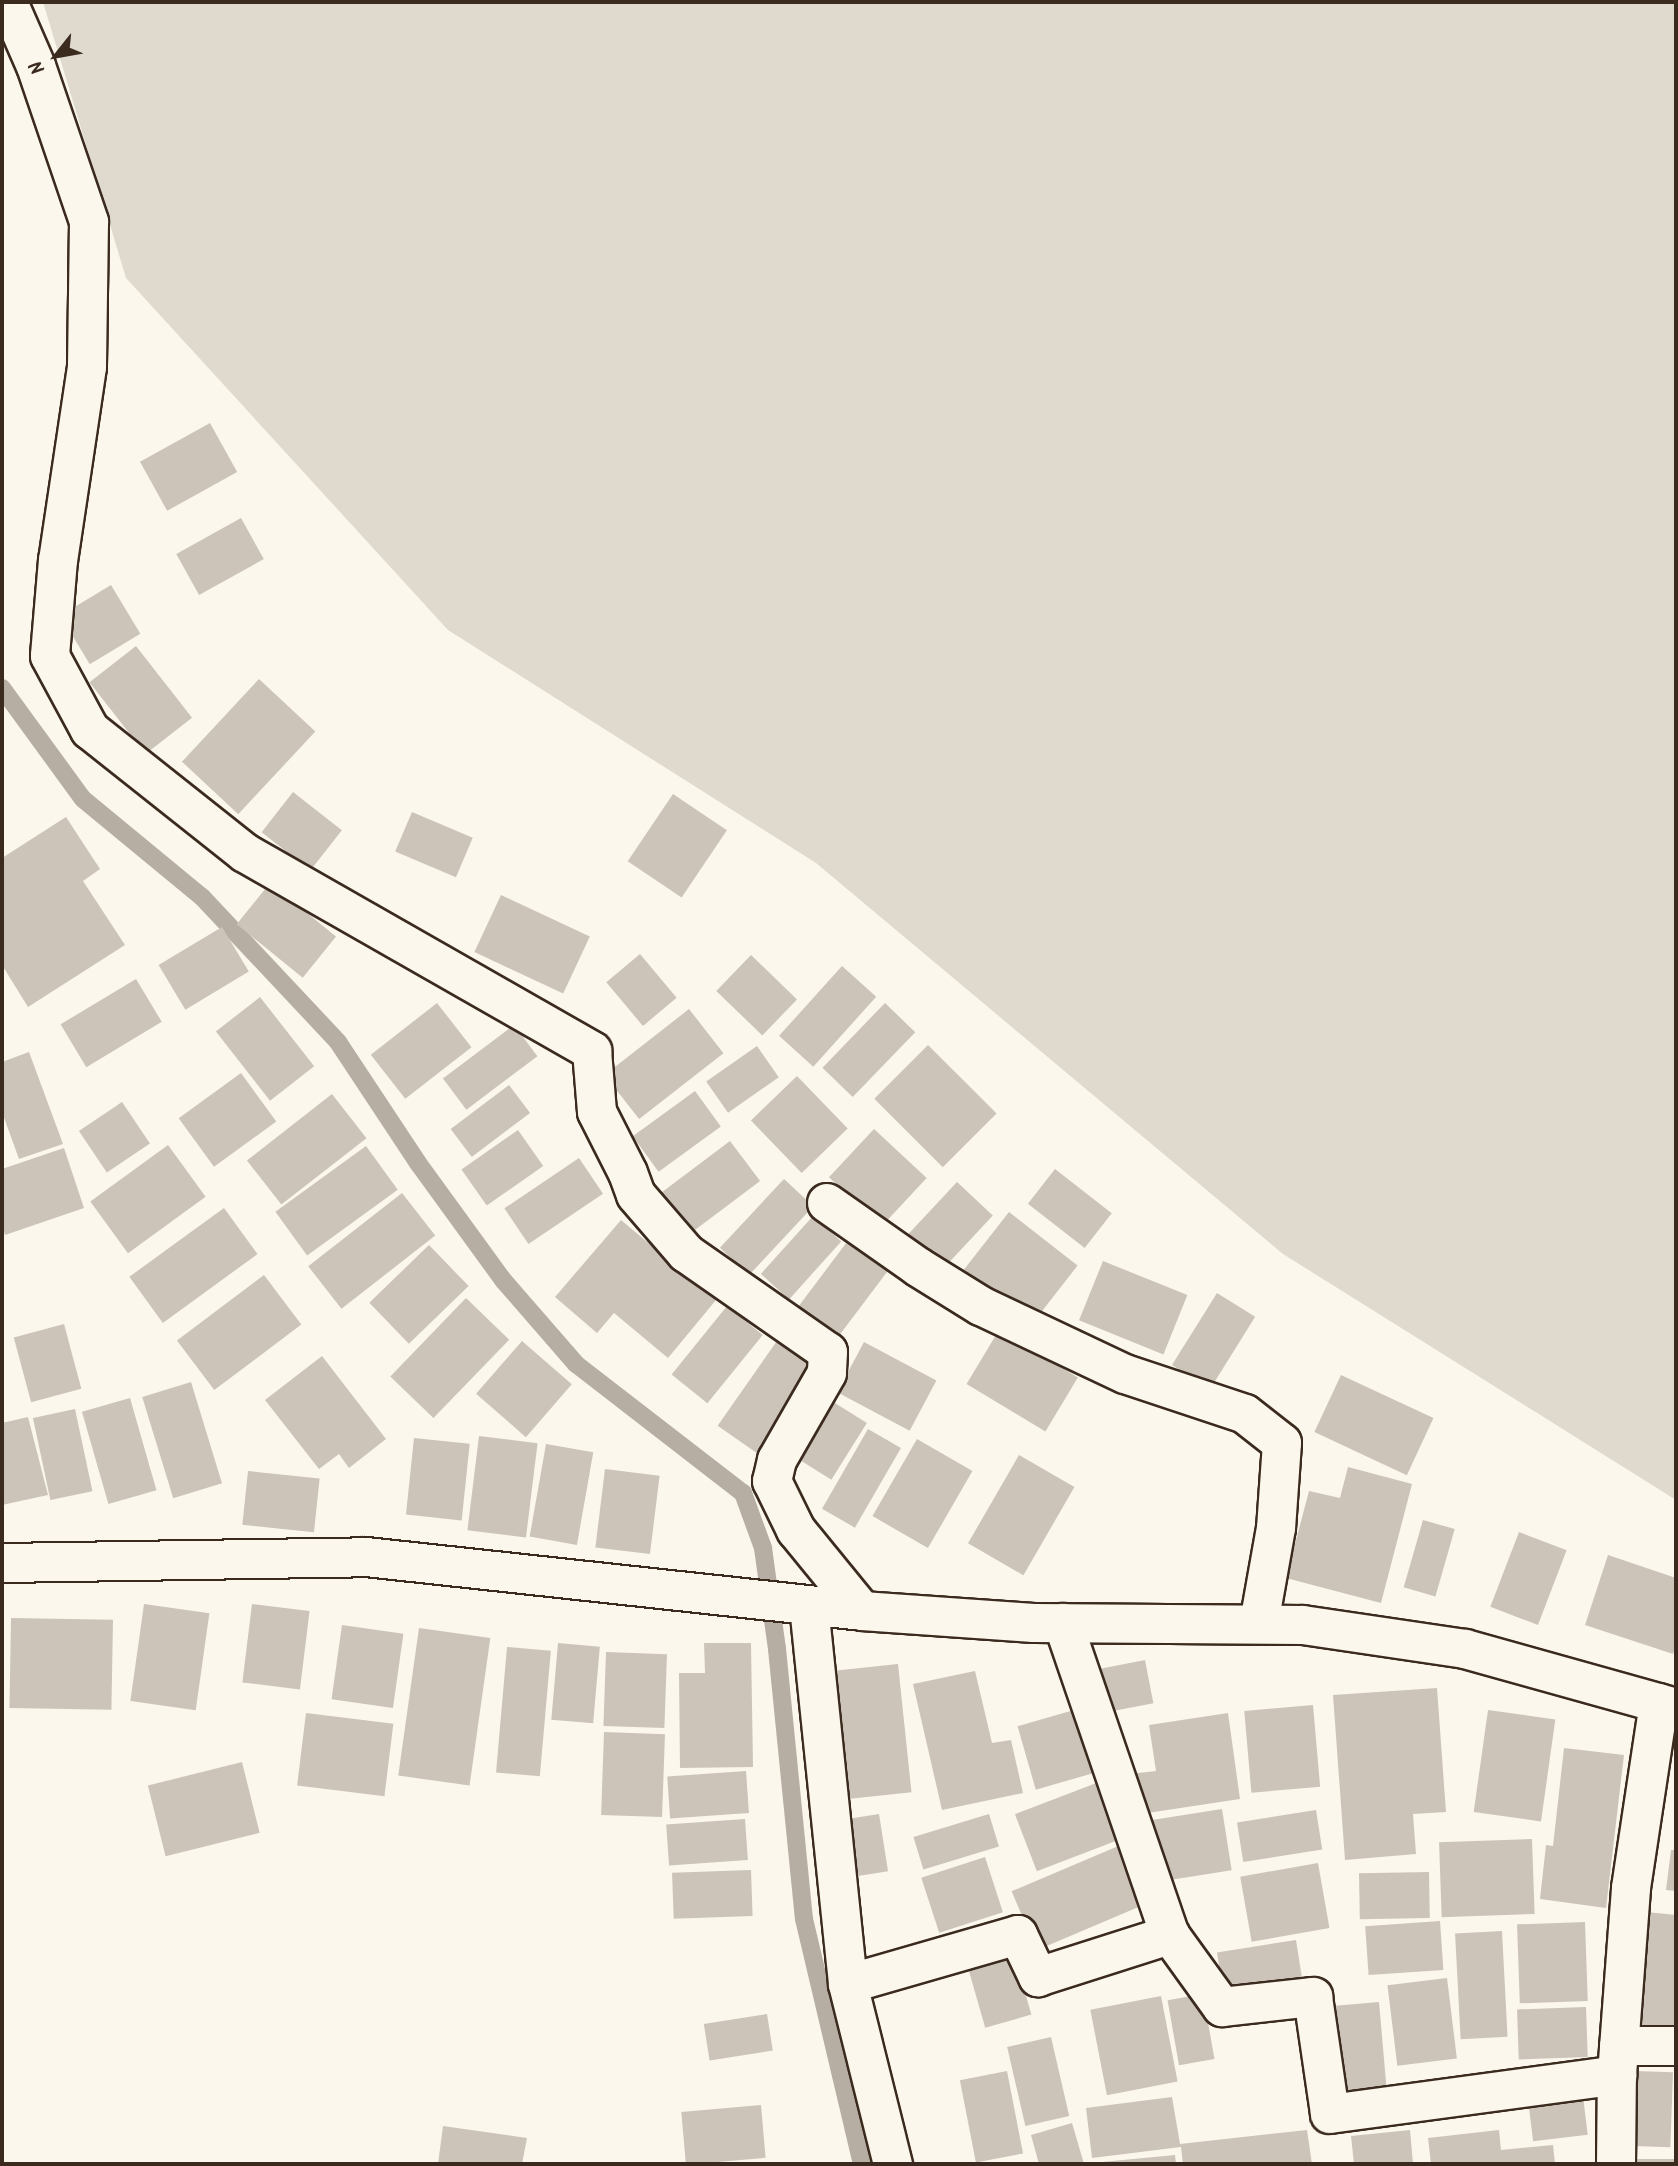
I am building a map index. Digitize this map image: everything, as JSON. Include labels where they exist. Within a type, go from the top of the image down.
[{"type":"street","points":[[8,2],[36,66],[89,222],[87,367],[58,560],[50,656],[90,730],[245,853],[592,1051],[597,1112],[628,1172],[636,1195],[686,1253],[828,1352],[827,1373],[777,1460],[772,1481],[796,1530],[862,1611]]},
{"type":"street","points":[[827,1203],[918,1267],[981,1306],[1125,1374],[1245,1414],[1282,1443],[1276,1528],[1259,1623]]},
{"type":"street","points":[[2,1563],[366,1557],[862,1611],[1063,1623],[1303,1625],[1465,1649],[1668,1706],[1632,1888],[1618,2061],[1616,2164]]},
{"type":"street","points":[[809,1606],[848,1983],[893,2164]]},
{"type":"street","points":[[1063,1623],[1170,1935],[1222,2007],[1313,1997],[1330,2114],[1618,2061],[1676,2046]]},
{"type":"street","points":[[848,1983],[1018,1935],[1038,1977],[1170,1935]]},
{"type":"shaded area","points":[[43,2],[1676,2],[1676,1500],[1283,1254],[816,863],[448,630],[126,278]]},
{"type":"building","points":[[210,423],[237,472],[167,511],[140,462]]},
{"type":"building","points":[[241,518],[264,559],[199,595],[176,554]]},
{"type":"building","points":[[111,585],[140,634],[90,664],[60,615]]},
{"type":"building","points":[[136,646],[192,718],[146,754],[90,682]]},
{"type":"building","points":[[259,679],[315,732],[238,814],[182,762]]},
{"type":"building","points":[[293,792],[342,830],[310,870],[262,832]]},
{"type":"building","points":[[673,794],[727,830],[682,897],[628,861]]},
{"type":"building","points":[[412,812],[473,838],[456,877],[395,852]]},
{"type":"building","points":[[66,817],[100,869],[83,881],[125,945],[28,1007],[2,965],[2,858]]},
{"type":"building","points":[[270,883],[336,936],[303,978],[237,924]]},
{"type":"building","points":[[501,895],[590,936],[563,994],[474,952]]},
{"type":"building","points":[[222,927],[249,972],[185,1010],[159,965]]},
{"type":"building","points":[[640,954],[677,998],[643,1026],[606,982]]},
{"type":"building","points":[[751,955],[797,999],[762,1035],[716,991]]},
{"type":"building","points":[[842,966],[876,997],[813,1067],[779,1036]]},
{"type":"building","points":[[136,979],[162,1022],[86,1067],[61,1024]]},
{"type":"building","points":[[260,997],[314,1066],[270,1101],[216,1031]]},
{"type":"building","points":[[437,1003],[471,1047],[405,1099],[371,1055]]},
{"type":"building","points":[[885,1003],[915,1032],[853,1097],[822,1068]]},
{"type":"building","points":[[689,1009],[723,1053],[639,1119],[605,1075]]},
{"type":"building","points":[[514,1025],[537,1056],[466,1110],[443,1079]]},
{"type":"building","points":[[928,1045],[997,1114],[943,1167],[874,1099]]},
{"type":"building","points":[[757,1046],[779,1077],[728,1113],[706,1082]]},
{"type":"building","points":[[29,1052],[63,1144],[19,1159],[2,1112],[2,1062]]},
{"type":"building","points":[[241,1073],[276,1122],[214,1167],[179,1118]]},
{"type":"building","points":[[797,1076],[848,1129],[802,1173],[751,1120]]},
{"type":"building","points":[[509,1085],[530,1113],[472,1157],[451,1129]]},
{"type":"building","points":[[695,1091],[721,1127],[659,1172],[633,1136]]},
{"type":"building","points":[[332,1094],[366,1138],[281,1205],[247,1160]]},
{"type":"building","points":[[122,1102],[150,1143],[107,1173],[79,1131]]},
{"type":"building","points":[[874,1129],[927,1178],[882,1226],[829,1177]]},
{"type":"building","points":[[518,1130],[543,1166],[487,1206],[461,1170]]},
{"type":"building","points":[[730,1141],[760,1181],[687,1236],[657,1196]]},
{"type":"building","points":[[168,1145],[206,1197],[128,1253],[90,1201]]},
{"type":"building","points":[[366,1146],[398,1190],[307,1256],[275,1212]]},
{"type":"building","points":[[64,1148],[84,1208],[5,1235],[2,1225],[2,1169]]},
{"type":"building","points":[[579,1158],[603,1194],[528,1244],[504,1208]]},
{"type":"building","points":[[1055,1169],[1112,1213],[1085,1248],[1028,1204]]},
{"type":"building","points":[[784,1179],[813,1206],[749,1275],[720,1248]]},
{"type":"building","points":[[957,1182],[993,1215],[941,1271],[905,1238]]},
{"type":"building","points":[[402,1193],[435,1236],[341,1309],[308,1266]]},
{"type":"building","points":[[224,1208],[258,1254],[163,1323],[129,1277]]},
{"type":"building","points":[[1009,1212],[1078,1266],[1032,1324],[963,1270]]},
{"type":"building","points":[[813,1216],[841,1241],[789,1299],[761,1274]]},
{"type":"building","points":[[621,1220],[716,1300],[668,1358],[614,1313],[597,1333],[555,1297]]},
{"type":"building","points":[[853,1234],[893,1264],[839,1336],[799,1306]]},
{"type":"building","points":[[429,1245],[469,1286],[409,1344],[369,1303]]},
{"type":"building","points":[[1103,1261],[1187,1295],[1163,1354],[1079,1320]]},
{"type":"building","points":[[264,1275],[301,1325],[214,1390],[177,1341]]},
{"type":"building","points":[[1217,1293],[1255,1317],[1210,1389],[1172,1365]]},
{"type":"building","points":[[466,1298],[509,1340],[433,1418],[390,1376]]},
{"type":"building","points":[[727,1306],[763,1335],[707,1403],[672,1374]]},
{"type":"building","points":[[64,1324],[81,1389],[31,1402],[14,1337]]},
{"type":"building","points":[[999,1330],[1078,1377],[1045,1431],[967,1384]]},
{"type":"building","points":[[779,1338],[820,1367],[759,1454],[718,1426]]},
{"type":"building","points":[[522,1341],[572,1384],[526,1437],[476,1394]]},
{"type":"building","points":[[864,1342],[936,1380],[910,1431],[837,1392]]},
{"type":"building","points":[[322,1356],[386,1439],[349,1468],[339,1454],[319,1469],[265,1400]]},
{"type":"building","points":[[1341,1375],[1433,1418],[1407,1475],[1314,1432]]},
{"type":"building","points":[[191,1382],[222,1483],[173,1498],[142,1397]]},
{"type":"building","points":[[130,1398],[156,1490],[108,1504],[82,1412]]},
{"type":"building","points":[[827,1398],[867,1423],[831,1480],[791,1455]]},
{"type":"building","points":[[75,1409],[92,1491],[50,1500],[33,1418]]},
{"type":"building","points":[[28,1417],[48,1495],[2,1505],[2,1423]]},
{"type":"building","points":[[868,1429],[901,1448],[855,1528],[822,1509]]},
{"type":"building","points":[[479,1436],[538,1443],[526,1537],[467,1530]]},
{"type":"building","points":[[414,1438],[470,1444],[462,1520],[406,1515]]},
{"type":"building","points":[[917,1439],[972,1471],[928,1548],[872,1516]]},
{"type":"building","points":[[546,1444],[593,1452],[577,1545],[530,1537]]},
{"type":"building","points":[[1019,1455],[1074,1487],[1023,1575],[968,1543]]},
{"type":"building","points":[[1348,1467],[1412,1484],[1381,1603],[1286,1578],[1309,1491],[1340,1498]]},
{"type":"building","points":[[605,1469],[660,1476],[650,1554],[595,1547]]},
{"type":"building","points":[[248,1471],[320,1479],[314,1532],[242,1525]]},
{"type":"building","points":[[1423,1520],[1455,1529],[1435,1596],[1404,1587]]},
{"type":"building","points":[[1519,1532],[1567,1550],[1538,1625],[1490,1607]]},
{"type":"building","points":[[1608,1555],[1676,1578],[1676,1646],[1673,1654],[1585,1625]]},
{"type":"building","points":[[144,1604],[209,1613],[196,1710],[130,1701]]},
{"type":"building","points":[[252,1604],[310,1611],[300,1689],[242,1682]]},
{"type":"building","points":[[11,1618],[113,1620],[111,1710],[9,1708]]},
{"type":"building","points":[[342,1625],[403,1634],[393,1708],[332,1699]]},
{"type":"building","points":[[419,1628],[490,1638],[470,1786],[398,1776]]},
{"type":"building","points":[[558,1643],[600,1647],[593,1723],[551,1720]]},
{"type":"building","points":[[704,1643],[751,1643],[753,1767],[680,1768],[679,1673],[705,1673]]},
{"type":"building","points":[[507,1647],[551,1651],[540,1776],[496,1773]]},
{"type":"building","points":[[606,1652],[667,1654],[664,1728],[603,1726]]},
{"type":"building","points":[[1145,1660],[1153,1703],[1106,1712],[1098,1669]]},
{"type":"building","points":[[898,1664],[911,1792],[836,1800],[822,1672]]},
{"type":"building","points":[[975,1671],[992,1743],[1011,1740],[1023,1793],[942,1810],[913,1684]]},
{"type":"building","points":[[1437,1688],[1446,1812],[1413,1814],[1416,1854],[1345,1860],[1333,1695]]},
{"type":"building","points":[[1313,1705],[1320,1787],[1251,1793],[1244,1711]]},
{"type":"building","points":[[1081,1708],[1099,1771],[1036,1790],[1018,1726]]},
{"type":"building","points":[[1488,1710],[1555,1719],[1541,1821],[1474,1812]]},
{"type":"building","points":[[306,1713],[393,1724],[384,1796],[297,1785]]},
{"type":"building","points":[[1228,1713],[1240,1799],[1134,1815],[1129,1774],[1156,1771],[1149,1725]]},
{"type":"building","points":[[604,1732],[665,1734],[662,1817],[601,1815]]},
{"type":"building","points":[[1564,1748],[1624,1755],[1606,1908],[1540,1899],[1546,1845],[1553,1846]]},
{"type":"building","points":[[242,1762],[260,1833],[166,1856],[148,1785]]},
{"type":"building","points":[[746,1771],[749,1813],[670,1818],[667,1777]]},
{"type":"building","points":[[1099,1782],[1121,1839],[1037,1871],[1015,1814]]},
{"type":"building","points":[[1222,1809],[1232,1870],[1159,1882],[1149,1821]]},
{"type":"building","points":[[1316,1810],[1322,1850],[1243,1862],[1237,1823]]},
{"type":"building","points":[[879,1814],[888,1871],[844,1878],[835,1821]]},
{"type":"building","points":[[989,1814],[999,1847],[923,1870],[913,1837]]},
{"type":"building","points":[[745,1819],[748,1860],[669,1865],[666,1825]]},
{"type":"building","points":[[1532,1839],[1535,1914],[1442,1917],[1439,1842]]},
{"type":"building","points":[[1123,1844],[1148,1903],[1037,1950],[1012,1891]]},
{"type":"building","points":[[1671,1850],[1676,1850],[1676,1891],[1666,1890]]},
{"type":"building","points":[[985,1857],[1003,1912],[939,1933],[921,1878]]},
{"type":"building","points":[[1318,1863],[1329,1928],[1252,1942],[1240,1877]]},
{"type":"building","points":[[751,1870],[753,1916],[674,1919],[672,1873]]},
{"type":"building","points":[[1429,1872],[1430,1918],[1360,1919],[1359,1873]]},
{"type":"building","points":[[1647,1912],[1676,1915],[1676,2031],[1634,2027]]},
{"type":"building","points":[[1440,1921],[1443,1970],[1369,1975],[1365,1926]]},
{"type":"building","points":[[1585,1922],[1588,2001],[1520,2003],[1517,1924]]},
{"type":"building","points":[[1502,1931],[1508,2037],[1461,2039],[1455,1933]]},
{"type":"building","points":[[1296,1940],[1302,1979],[1223,1991],[1217,1953]]},
{"type":"building","points":[[1014,1954],[1031,2015],[985,2028],[968,1967]]},
{"type":"building","points":[[1447,1978],[1457,2058],[1397,2066],[1387,1985]]},
{"type":"building","points":[[1203,1994],[1214,2059],[1179,2065],[1168,2000]]},
{"type":"building","points":[[1161,1996],[1178,2081],[1107,2095],[1090,2010]]},
{"type":"building","points":[[1379,2002],[1386,2088],[1337,2092],[1329,2006]]},
{"type":"building","points":[[1586,2007],[1588,2057],[1519,2059],[1517,2009]]},
{"type":"building","points":[[767,2014],[773,2051],[710,2061],[704,2024]]},
{"type":"building","points":[[1051,2037],[1069,2116],[1025,2126],[1007,2047]]},
{"type":"building","points":[[1007,2071],[1023,2153],[976,2163],[960,2080]]},
{"type":"building","points":[[1635,2071],[1673,2072],[1670,2147],[1632,2146]]},
{"type":"building","points":[[1582,2088],[1588,2135],[1533,2141],[1527,2095]]},
{"type":"building","points":[[1172,2097],[1180,2144],[1307,2130],[1312,2164],[1183,2164],[1181,2147],[1092,2158],[1086,2108]]},
{"type":"building","points":[[761,2105],[766,2158],[686,2164],[681,2112]]},
{"type":"building","points":[[1072,2123],[1084,2164],[1039,2164],[1031,2135]]},
{"type":"building","points":[[443,2126],[527,2138],[522,2164],[438,2164]]},
{"type":"building","points":[[1410,2130],[1413,2164],[1354,2164],[1351,2136]]},
{"type":"building","points":[[1499,2130],[1501,2150],[1553,2145],[1555,2164],[1431,2164],[1428,2138]]},
{"type":"building","points":[[1175,2155],[1176,2164],[1102,2164],[1102,2162]]},
{"type":"building","points":[[1624,2159],[1676,2159],[1676,2164],[1624,2164]]},
{"type":"waterway","points":[[2,688],[83,799],[202,897],[338,1042],[418,1163],[503,1280],[576,1364],[743,1493],[763,1548],[777,1649],[804,1919],[862,2164]]}]
